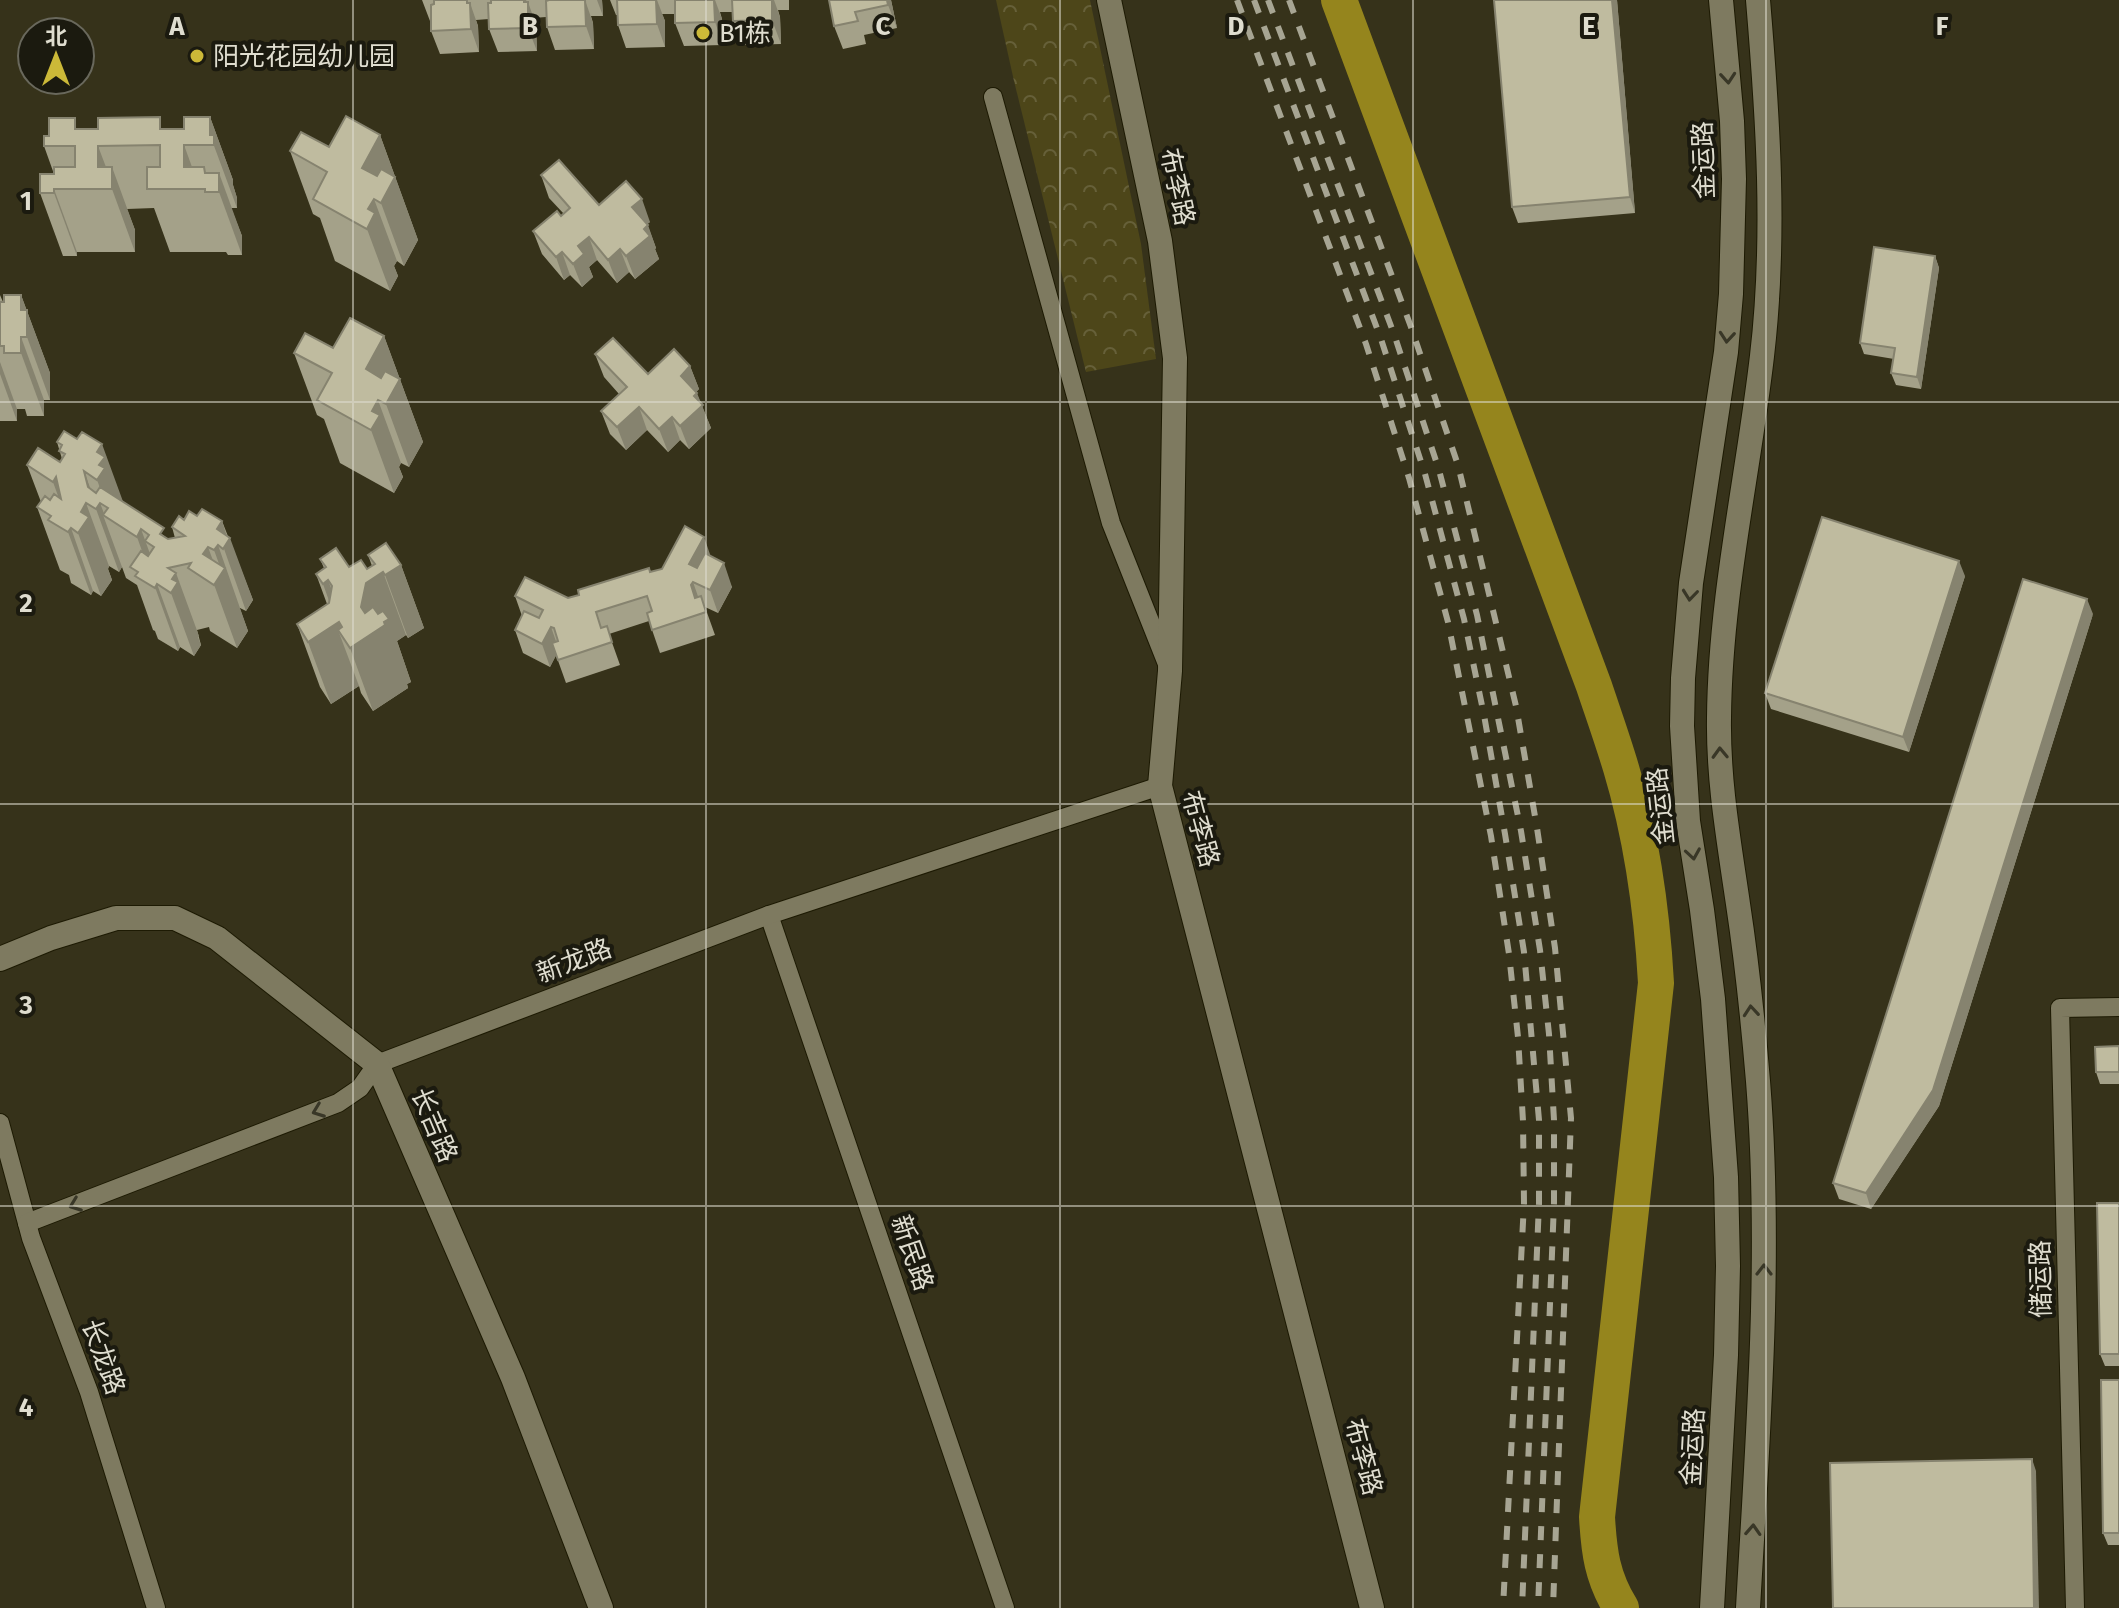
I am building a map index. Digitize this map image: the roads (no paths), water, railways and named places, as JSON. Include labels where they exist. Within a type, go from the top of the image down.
[{"type":"main road","name":"布李路","points":[[1109,0],[1160,241],[1175,358],[1170,671],[1160,786],[1372,1608]]},
{"type":"main road","name":"金运路","points":[[1712,1608],[1726,1355],[1726,1177],[1713,999],[1688,821],[1682,726],[1689,599],[1726,352],[1731,280],[1734,222],[1732,135],[1721,0]]},
{"type":"main road","points":[[1748,1608],[1763,1356],[1763,1175],[1750,995],[1724,816],[1719,725],[1721,649],[1727,588],[1762,356],[1767,296],[1769,148],[1758,0]]},
{"type":"main road","name":"长吉路","points":[[0,959],[51,938],[116,918],[175,918],[217,938],[377,1064],[513,1378],[601,1608]]},
{"type":"street","points":[[993,97],[1111,523],[1170,671]]},
{"type":"street","name":"新龙路","points":[[27,1223],[338,1103],[360,1088],[377,1064],[769,915],[1160,786]]},
{"type":"street","name":"新民路","points":[[769,915],[1005,1608]]},
{"type":"street","name":"储运路","points":[[2075,1608],[2060,1008],[2119,1007]]},
{"type":"street","name":"长龙路","points":[[0,1123],[27,1223],[89,1392],[156,1608]]},
{"type":"waterway","points":[[1339,0],[1594,686],[1621,768],[1640,848],[1649,902],[1656,983],[1597,1517],[1603,1564],[1621,1608]]},
{"type":"railway","points":[[1237,0],[1366,344],[1409,478],[1448,622],[1491,836],[1509,954],[1523,1121],[1524,1203],[1503,1608]]},
{"type":"railway","points":[[1254,0],[1381,339],[1425,474],[1464,619],[1505,834],[1524,952],[1539,1120],[1539,1203],[1522,1608]]},
{"type":"railway","points":[[1268,0],[1394,334],[1439,470],[1477,615],[1521,831],[1540,950],[1554,1120],[1554,1203],[1538,1608]]},
{"type":"railway","points":[[1289,0],[1411,327],[1458,465],[1516,706],[1537,828],[1555,948],[1571,1118],[1553,1608]]},
{"type":"place","name":"B1栋","points":[[703,33]]},
{"type":"place","name":"阳光花园幼儿园","points":[[197,56]]}]
